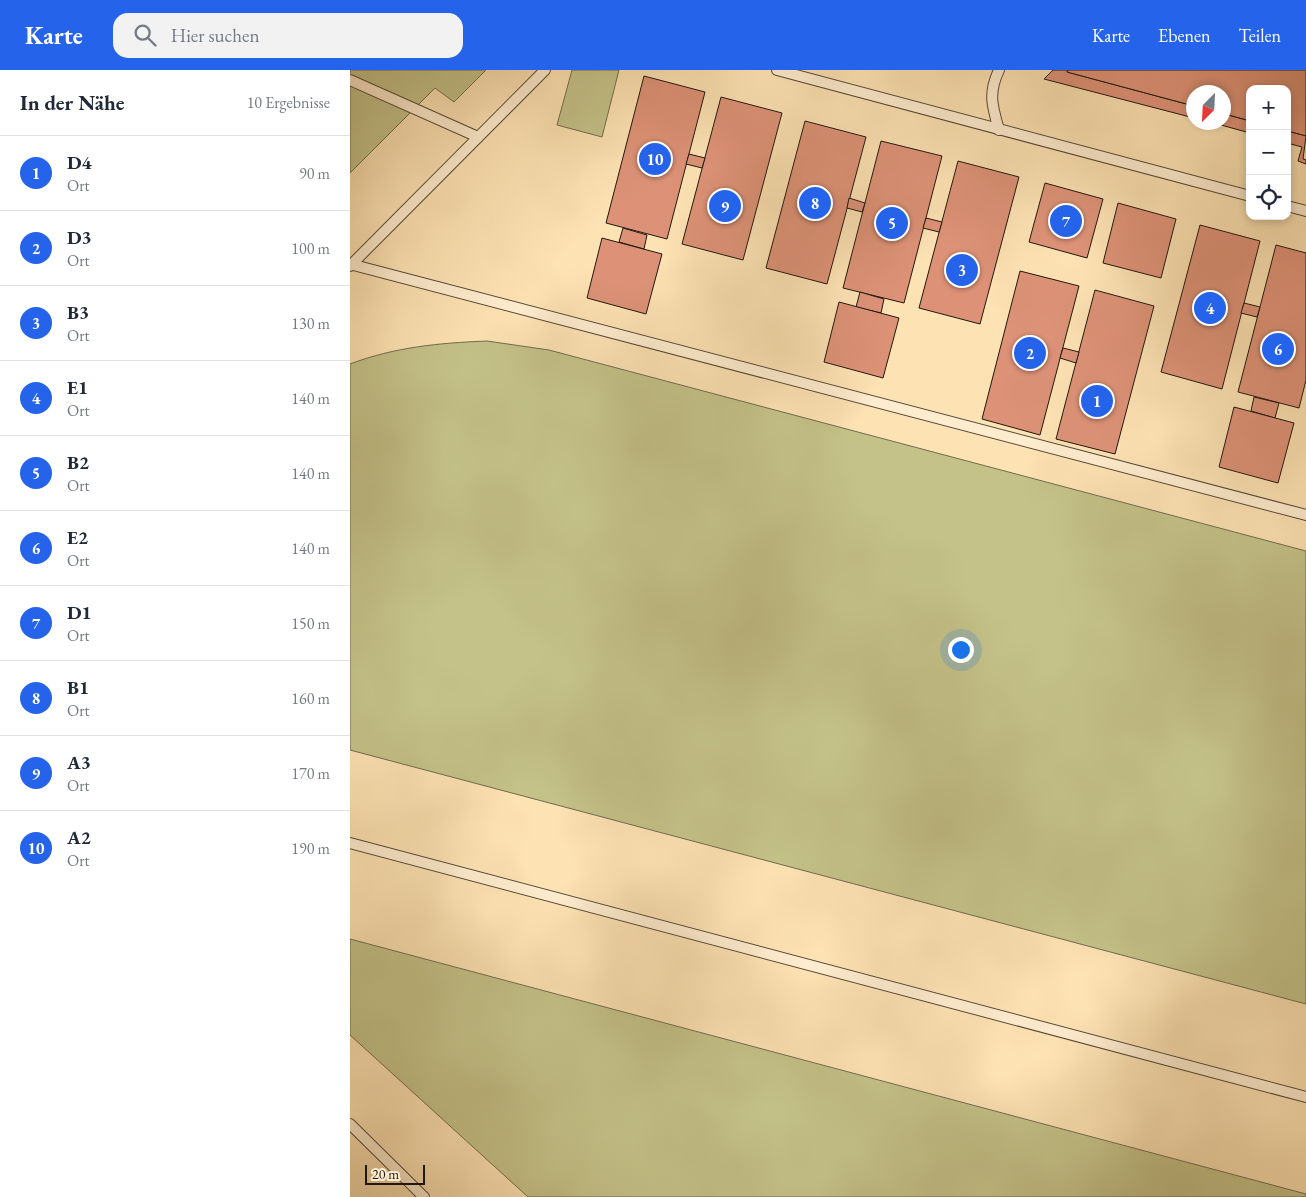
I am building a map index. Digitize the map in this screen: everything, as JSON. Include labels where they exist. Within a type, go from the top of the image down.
[{"type":"lane","points":[[350,265],[545,70]]},
{"type":"lane","points":[[776,70],[1246,195]]},
{"type":"lane","points":[[999,70],[994,81],[991,104],[999,130]]},
{"type":"lane","points":[[350,80],[478,137]]},
{"type":"lane","points":[[1291,207],[1306,212]]},
{"type":"lane","points":[[350,265],[1306,515]]},
{"type":"lane","points":[[350,843],[1306,1097]]},
{"type":"lane","points":[[350,1124],[424,1197]]},
{"type":"shaded area","points":[[350,70],[486,70],[454,102],[435,88],[350,173]]},
{"type":"shaded area","points":[[572,70],[619,70],[602,137],[557,125]]},
{"type":"shaded area","points":[[487,341],[549,350],[1306,551],[1306,1004],[350,750],[350,364],[367,358],[417,347]]},
{"type":"shaded area","points":[[350,939],[1306,1194],[1306,1197],[528,1197],[350,1035]]},
{"type":"building","points":[[1053,70],[1068,70],[1067,72],[1186,104],[1186,116],[1044,79]]},
{"type":"building","points":[[1068,70],[1306,70],[1306,136],[1291,132],[1291,85],[1246,85],[1246,120],[1231,116],[1231,85],[1186,85],[1186,104],[1067,72]]},
{"type":"building","points":[[644,76],[705,92],[667,239],[606,223]]},
{"type":"building","points":[[721,97],[782,113],[743,260],[682,244]]},
{"type":"building","points":[[1231,116],[1246,120],[1246,132],[1231,128]]},
{"type":"building","points":[[805,121],[866,137],[827,284],[766,268]]},
{"type":"building","points":[[1291,132],[1306,136],[1303,159],[1306,160],[1306,164],[1298,161],[1302,147],[1291,144]]},
{"type":"building","points":[[881,141],[942,156],[904,303],[843,288]]},
{"type":"building","points":[[689,154],[705,158],[702,168],[686,164]]},
{"type":"building","points":[[958,161],[1019,177],[980,324],[919,308]]},
{"type":"building","points":[[1045,183],[1103,199],[1087,258],[1029,242]]},
{"type":"building","points":[[849,198],[865,203],[862,212],[847,208]]},
{"type":"building","points":[[1118,203],[1176,219],[1161,278],[1103,263]]},
{"type":"building","points":[[926,218],[942,222],[939,232],[923,228]]},
{"type":"building","points":[[1200,225],[1260,241],[1222,389],[1161,372]]},
{"type":"building","points":[[623,228],[647,235],[644,249],[619,242]]},
{"type":"building","points":[[602,238],[662,254],[646,314],[587,298]]},
{"type":"building","points":[[1276,245],[1306,253],[1306,380],[1299,408],[1238,392]]},
{"type":"building","points":[[1020,271],[1079,286],[1040,435],[982,419]]},
{"type":"building","points":[[1095,290],[1154,306],[1115,454],[1056,439]]},
{"type":"building","points":[[860,292],[884,299],[881,313],[856,307]]},
{"type":"building","points":[[839,302],[899,318],[883,378],[824,362]]},
{"type":"building","points":[[1244,303],[1260,307],[1257,317],[1241,313]]},
{"type":"building","points":[[1063,348],[1079,352],[1076,363],[1060,358]]},
{"type":"building","points":[[1254,397],[1279,403],[1275,418],[1251,411]]},
{"type":"building","points":[[1234,407],[1294,423],[1278,483],[1219,467]]},
{"type":"place","name":"A2","points":[[655,159]]},
{"type":"place","name":"B1","points":[[815,203]]},
{"type":"place","name":"A3","points":[[725,206]]},
{"type":"place","name":"D1","points":[[1066,221]]},
{"type":"place","name":"B2","points":[[892,223]]},
{"type":"place","name":"B3","points":[[962,270]]},
{"type":"place","name":"E1","points":[[1210,308]]},
{"type":"place","name":"E2","points":[[1278,349]]},
{"type":"place","name":"D3","points":[[1030,353]]},
{"type":"place","name":"D4","points":[[1097,401]]}]
